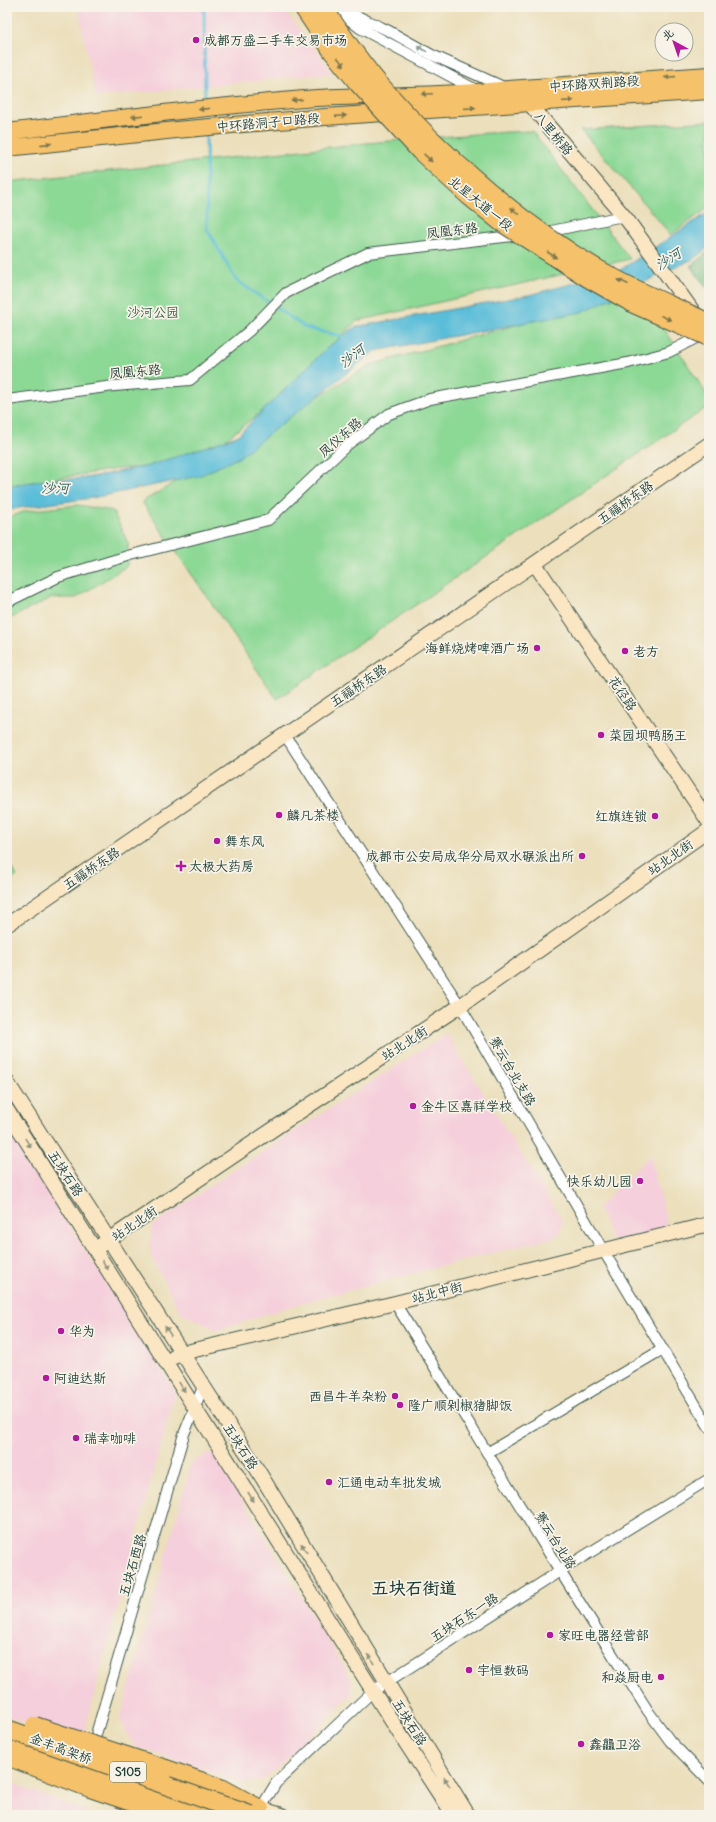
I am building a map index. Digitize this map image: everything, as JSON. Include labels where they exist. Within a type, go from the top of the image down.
[{"type":"highway","name":"北星大道一段","points":[[303,7],[333,52],[358,83],[420,151],[469,196],[501,222],[588,278],[634,304],[709,331]]},
{"type":"highway","name":"北星大道一段","points":[[323,7],[351,48],[380,85],[424,133],[486,189],[540,231],[569,251],[605,273],[709,331]]},
{"type":"highway","points":[[7,1716],[223,1789],[256,1813]]},
{"type":"highway","name":"金丰高架桥","points":[[7,1729],[256,1813]]},
{"type":"highway","name":"金丰高架桥","points":[[7,1743],[214,1815]]},
{"type":"highway","points":[[7,1756],[90,1788],[170,1815]]},
{"type":"main road","name":"中环路双荆路段","points":[[480,92],[709,75]]},
{"type":"main road","name":"八里桥路","points":[[508,89],[530,104],[628,221],[673,285],[709,331]]},
{"type":"main road","name":"中环路双荆路段","points":[[530,104],[709,91]]},
{"type":"main road","name":"中环路洞子口路段","points":[[7,132],[176,112],[318,98],[480,92]]},
{"type":"main road","name":"中环路洞子口路段","points":[[7,148],[176,130],[325,117],[530,104]]},
{"type":"main road","name":"五福桥东路","points":[[7,925],[709,444]]},
{"type":"main road","name":"花径路","points":[[535,564],[709,822]]},
{"type":"main road","name":"站北北街","points":[[94,1249],[460,1006],[709,830]]},
{"type":"main road","name":"五块石路","points":[[7,1082],[257,1469],[468,1815]]},
{"type":"main road","name":"五块石路","points":[[7,1110],[166,1360],[373,1691],[453,1815]]},
{"type":"main road","name":"站北中街","points":[[166,1360],[182,1353],[395,1303],[709,1224]]},
{"type":"main road","points":[[7,1724],[256,1813],[282,1815]]},
{"type":"main road","points":[[7,1748],[96,1779],[189,1815]]},
{"type":"street","points":[[333,7],[360,28],[480,92]]},
{"type":"street","name":"八里桥路","points":[[338,7],[389,31],[432,55],[508,89]]},
{"type":"street","name":"凤凰东路","points":[[7,400],[114,386],[190,380],[249,331],[286,293],[368,254],[546,232],[618,218],[628,221]]},
{"type":"street","name":"凤仪东路","points":[[7,602],[58,577],[131,555],[268,520],[347,445],[389,414],[430,399],[628,363],[669,352],[709,331]]},
{"type":"street","name":"赛云台北支路","points":[[285,735],[460,1006],[602,1250],[664,1349],[709,1427]]},
{"type":"street","name":"赛云台北路","points":[[395,1303],[487,1454],[648,1711],[670,1741],[709,1781]]},
{"type":"street","points":[[487,1454],[664,1349]]},
{"type":"street","name":"五块石西路","points":[[90,1753],[184,1434],[203,1387]]},
{"type":"street","name":"五块石东一路","points":[[256,1813],[276,1783],[373,1691],[560,1571],[709,1479]]},
{"type":"shaded area","name":"成都万盛二手车交易市场","points":[[78,7],[282,7],[333,73],[96,97]]},
{"type":"shaded area","name":"金牛区嘉祥学校","points":[[446,1034],[563,1221],[558,1236],[304,1302],[217,1330],[180,1312],[150,1253],[152,1226],[222,1178]]},
{"type":"shaded area","points":[[7,1127],[175,1391],[81,1744],[7,1716],[7,1379],[15,1356],[7,1344]]},
{"type":"shaded area","name":"快乐幼儿园","points":[[650,1155],[668,1229],[613,1242],[598,1207]]},
{"type":"shaded area","points":[[213,1452],[352,1680],[351,1694],[282,1764],[263,1780],[244,1783],[134,1746],[120,1720],[192,1462]]},
{"type":"shaded area","points":[[7,1781],[95,1815],[7,1815]]},
{"type":"green space","points":[[709,121],[709,207],[671,235],[581,130]]},
{"type":"green space","name":"沙河公园","points":[[532,131],[630,259],[357,321],[266,408],[221,443],[145,467],[117,469],[7,486],[7,182],[367,143]]},
{"type":"green space","points":[[709,251],[709,291],[690,266]]},
{"type":"green space","points":[[640,291],[709,398],[709,406],[277,699],[142,502],[370,365]]},
{"type":"green space","points":[[78,505],[113,511],[128,543],[127,566],[76,598],[51,598],[7,620],[7,518],[26,511]]},
{"type":"green space","points":[[7,862],[17,876],[7,884]]},
{"type":"water","name":"沙河","points":[[709,212],[709,247],[693,259],[582,312],[375,351],[238,458],[199,476],[92,498],[18,508],[7,511],[7,487],[38,481],[86,478],[148,466],[237,436],[328,347],[355,327],[529,295],[617,272]]},
{"type":"waterway","points":[[204,7],[205,103]]},
{"type":"waterway","points":[[206,133],[207,229],[236,280],[306,328],[346,337]]},
{"type":"place","name":"成都万盛二手车交易市场","points":[[196,40]]},
{"type":"place","name":"海鲜烧烤啤酒广场","points":[[537,648]]},
{"type":"place","name":"老方","points":[[625,651]]},
{"type":"place","name":"菜园坝鸭肠王","points":[[601,735]]},
{"type":"place","name":"麟凡茶楼","points":[[279,815]]},
{"type":"place","name":"红旗连锁","points":[[655,816]]},
{"type":"place","name":"舞东风","points":[[217,841]]},
{"type":"place","name":"成都市公安局成华分局双水碾派出所","points":[[582,856]]},
{"type":"place","name":"太极大药房","points":[[181,866]]},
{"type":"place","name":"金牛区嘉祥学校","points":[[413,1106]]},
{"type":"place","name":"快乐幼儿园","points":[[640,1181]]},
{"type":"place","name":"华为","points":[[61,1331]]},
{"type":"place","name":"阿迪达斯","points":[[46,1378]]},
{"type":"place","name":"西昌牛羊杂粉","points":[[395,1396]]},
{"type":"place","name":"隆广顺剁椒猪脚饭","points":[[400,1405]]},
{"type":"place","name":"瑞幸咖啡","points":[[76,1438]]},
{"type":"place","name":"汇通电动车批发城","points":[[329,1482]]},
{"type":"place","name":"家旺电器经营部","points":[[550,1635]]},
{"type":"place","name":"宇恒数码","points":[[469,1670]]},
{"type":"place","name":"和焱厨电","points":[[661,1677]]},
{"type":"place","name":"鑫龘卫浴","points":[[581,1744]]},
{"type":"district","name":"五块石街道","points":[[414,1588]]}]
